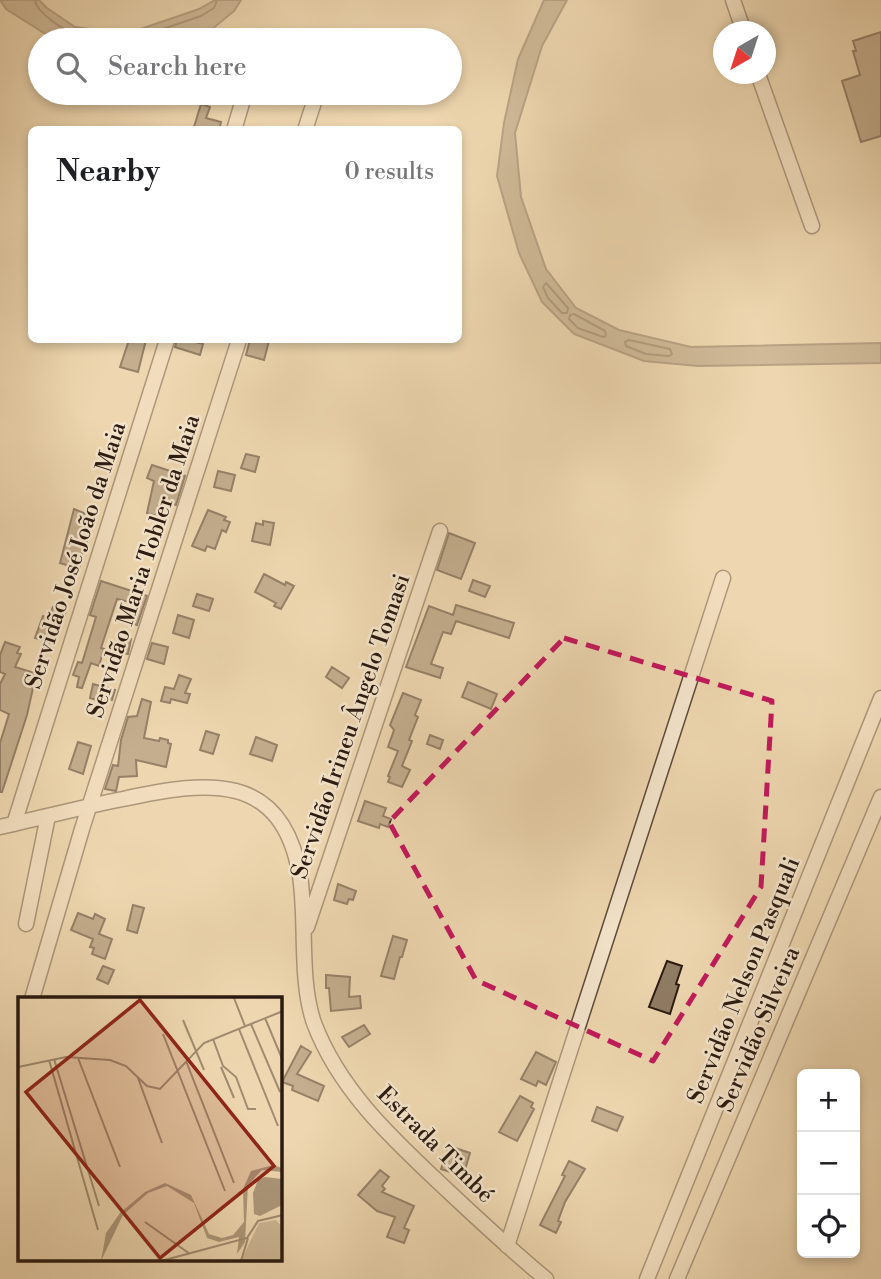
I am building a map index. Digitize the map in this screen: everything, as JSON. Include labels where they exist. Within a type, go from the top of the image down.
[{"type":"street","points":[[733,0],[740,21]]},
{"type":"street","points":[[762,84],[812,226]]},
{"type":"street","points":[[235,126],[241,105]]},
{"type":"street","points":[[306,126],[313,105]]},
{"type":"street","name":"Servidão José João da Maia","points":[[7,826],[166,343]]},
{"type":"street","name":"Servidão Maria Tobler da Maia","points":[[33,997],[238,343]]},
{"type":"street","name":"Servidão Irineu Ângelo Tomasi","points":[[304,936],[440,531]]},
{"type":"street","points":[[508,1246],[723,578]]},
{"type":"street","name":"Servidão Nelson Pasquali","points":[[647,1279],[881,698]]},
{"type":"street","name":"Estrada Timbé","points":[[7,826],[190,786],[244,793],[264,804],[282,825],[293,850],[300,877],[309,1001],[314,1022],[345,1082],[367,1112],[394,1140],[546,1279]]},
{"type":"street","name":"Servidão Silveira","points":[[677,1279],[881,797]]},
{"type":"street","points":[[26,924],[48,816]]},
{"type":"highlighted area","points":[[564,638],[772,701],[761,887],[653,1061],[476,980],[389,822]]},
{"type":"water","points":[[0,0],[39,0],[75,27],[82,28],[36,28],[6,9]]},
{"type":"water","points":[[215,0],[241,0],[234,11],[213,28],[144,28],[199,9]]},
{"type":"water","points":[[544,0],[567,0],[542,46],[515,133],[521,197],[546,269],[576,308],[619,330],[691,347],[881,343],[881,363],[698,366],[644,361],[574,334],[542,302],[519,253],[497,176],[504,123],[518,59]]},
{"type":"building","points":[[881,32],[881,136],[861,142],[842,81],[860,75],[853,41]]},
{"type":"building","points":[[201,105],[210,107],[206,118],[221,122],[220,126],[194,126]]},
{"type":"building","points":[[128,343],[145,343],[138,372],[120,367]]},
{"type":"building","points":[[176,343],[203,344],[200,355],[175,347]]},
{"type":"building","points":[[249,343],[268,343],[264,360],[246,355]]},
{"type":"building","points":[[246,454],[259,457],[255,472],[241,468]]},
{"type":"building","points":[[152,465],[185,476],[176,505],[164,501],[160,517],[147,513],[154,481],[147,478]]},
{"type":"building","points":[[218,471],[235,475],[231,491],[214,487]]},
{"type":"building","points":[[74,509],[91,516],[87,530],[91,531],[79,561],[79,569],[60,563]]},
{"type":"building","points":[[208,510],[226,517],[224,520],[230,522],[226,532],[222,530],[215,549],[207,546],[205,551],[192,546]]},
{"type":"building","points":[[263,521],[274,523],[270,545],[252,541],[256,523],[263,525]]},
{"type":"building","points":[[449,533],[475,543],[461,579],[437,570]]},
{"type":"building","points":[[264,574],[285,585],[286,582],[294,586],[281,609],[274,606],[276,603],[255,592]]},
{"type":"building","points":[[473,580],[490,586],[485,597],[469,591]]},
{"type":"building","points":[[101,581],[147,596],[137,625],[126,621],[130,602],[117,599],[101,648],[104,649],[99,666],[91,663],[82,688],[77,687],[79,677],[73,675],[78,662],[82,663],[96,617],[90,615]]},
{"type":"building","points":[[197,594],[213,599],[209,611],[193,606]]},
{"type":"building","points":[[456,605],[514,623],[509,638],[456,621],[451,634],[443,632],[431,664],[443,668],[440,678],[406,667],[429,606],[453,615]]},
{"type":"building","points":[[53,607],[66,611],[63,620],[58,619],[50,643],[35,638],[43,616],[48,618]]},
{"type":"building","points":[[178,615],[194,620],[189,638],[173,633]]},
{"type":"building","points":[[122,637],[131,639],[128,654],[119,652]]},
{"type":"building","points":[[5,642],[20,647],[17,653],[21,654],[15,667],[34,673],[29,686],[33,688],[27,715],[0,792],[0,743],[9,714],[0,710],[0,684],[5,674],[0,672],[0,655]]},
{"type":"building","points":[[152,643],[168,647],[164,664],[147,659]]},
{"type":"building","points":[[332,667],[349,678],[342,688],[326,677]]},
{"type":"building","points":[[179,675],[191,679],[185,693],[190,694],[187,703],[171,699],[170,703],[161,701],[165,687],[174,689]]},
{"type":"building","points":[[468,682],[497,694],[491,709],[462,697]]},
{"type":"building","points":[[93,684],[115,690],[112,700],[105,698],[104,702],[90,698]]},
{"type":"building","points":[[403,693],[421,700],[409,740],[412,741],[402,766],[410,770],[402,787],[388,782],[398,751],[388,747],[394,730],[390,725]]},
{"type":"building","points":[[142,699],[151,702],[144,738],[159,741],[160,738],[171,744],[166,767],[136,760],[137,776],[119,777],[116,791],[105,789],[113,765],[118,766],[121,740],[128,717],[137,716]]},
{"type":"building","points":[[206,731],[219,735],[213,754],[200,750]]},
{"type":"building","points":[[430,735],[443,740],[440,749],[427,744]]},
{"type":"building","points":[[256,737],[277,745],[272,761],[250,754]]},
{"type":"building","points":[[78,742],[91,746],[83,774],[69,769]]},
{"type":"building","points":[[365,801],[386,808],[383,816],[391,819],[388,827],[380,824],[379,828],[358,821]]},
{"type":"building","points":[[338,884],[356,891],[353,900],[349,899],[347,904],[334,900]]},
{"type":"building","points":[[133,905],[144,908],[137,933],[127,930]]},
{"type":"building","points":[[78,913],[93,919],[95,914],[105,919],[99,934],[112,939],[105,959],[92,954],[94,948],[90,947],[93,939],[71,930]]},
{"type":"building","points":[[393,936],[407,940],[394,979],[381,976]]},
{"type":"building","points":[[667,961],[682,966],[670,1014],[649,1007]]},
{"type":"building","points":[[103,966],[114,970],[108,984],[97,979]]},
{"type":"building","points":[[326,975],[350,977],[349,997],[360,996],[361,1008],[331,1011]]},
{"type":"building","points":[[364,1025],[370,1034],[349,1047],[342,1037]]},
{"type":"building","points":[[301,1046],[311,1052],[297,1074],[324,1086],[318,1101],[292,1090],[293,1086],[282,1082]]},
{"type":"building","points":[[536,1052],[556,1062],[546,1085],[538,1081],[536,1086],[521,1079]]},
{"type":"building","points":[[520,1096],[533,1103],[531,1107],[534,1109],[517,1141],[499,1132]]},
{"type":"building","points":[[597,1107],[623,1117],[617,1131],[592,1121]]},
{"type":"building","points":[[449,1146],[470,1153],[463,1176],[441,1169]]},
{"type":"building","points":[[569,1161],[585,1169],[565,1202],[556,1233],[540,1225],[565,1176],[562,1175]]},
{"type":"building","points":[[380,1170],[389,1177],[382,1186],[385,1189],[382,1192],[414,1206],[404,1228],[409,1230],[404,1243],[387,1237],[395,1217],[377,1211],[358,1195]]}]
